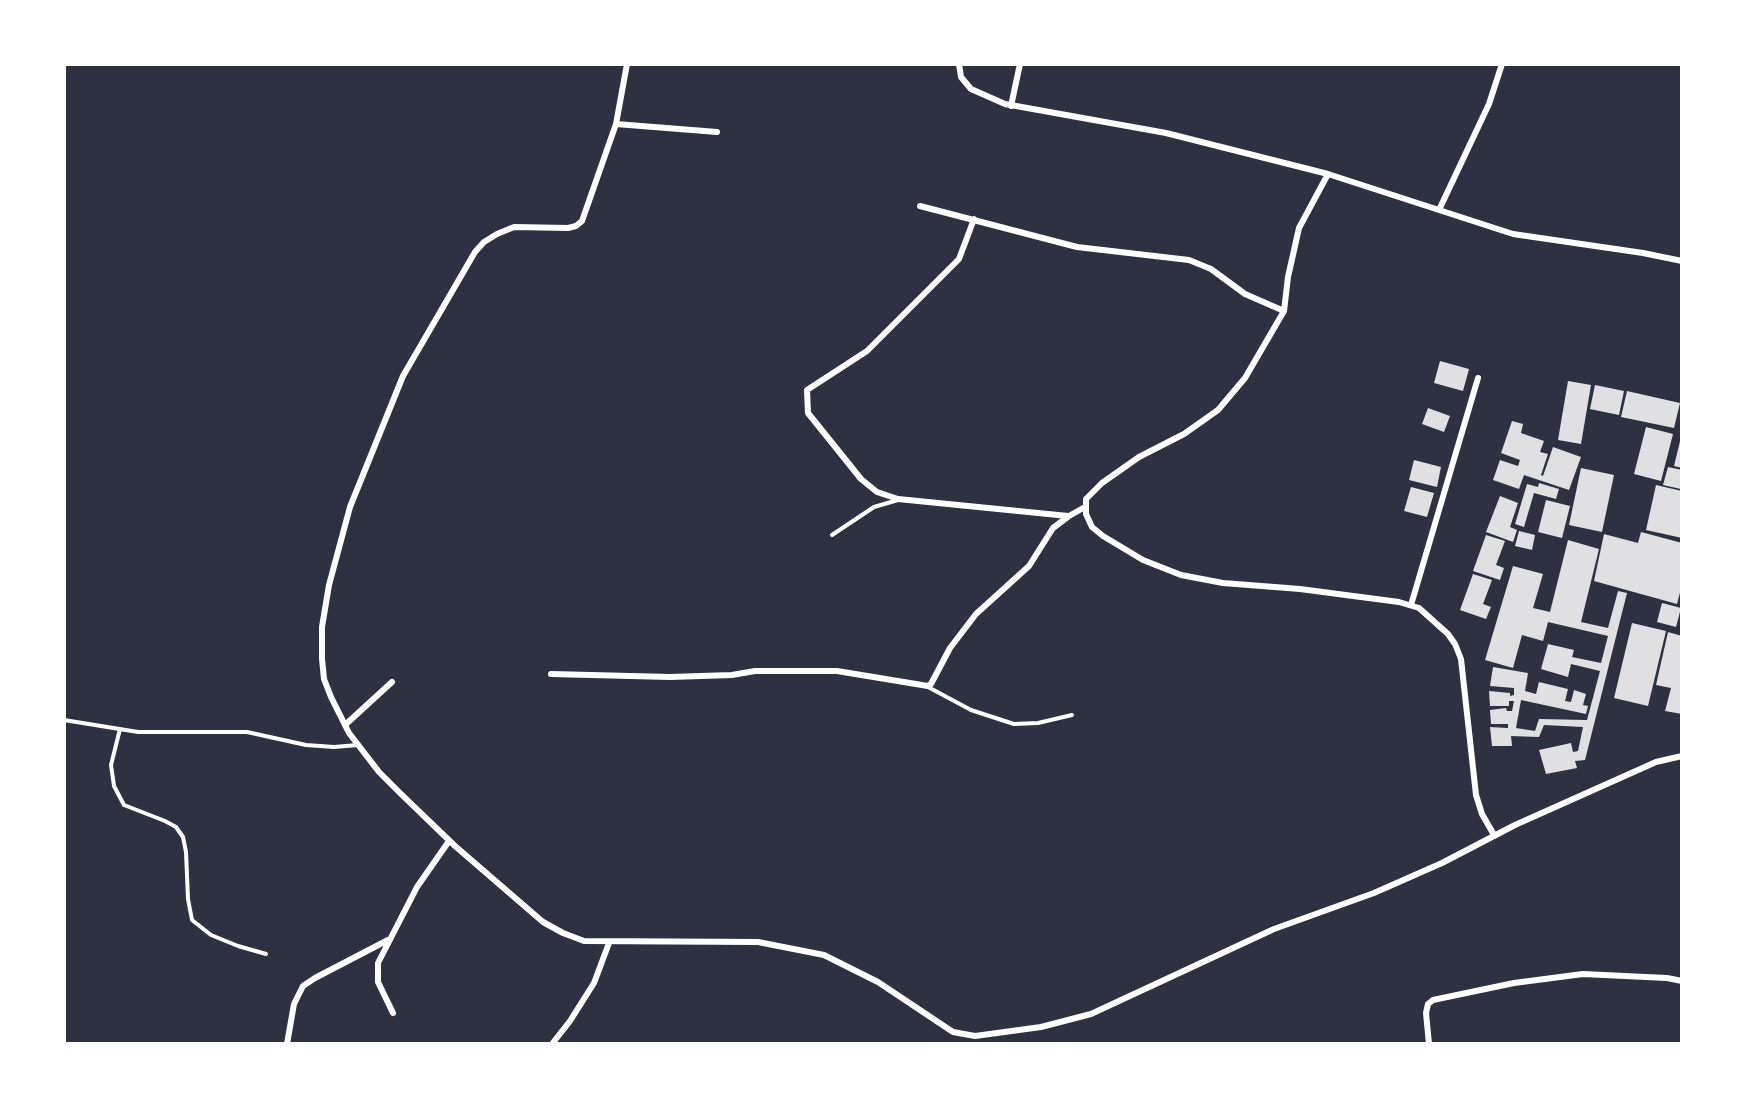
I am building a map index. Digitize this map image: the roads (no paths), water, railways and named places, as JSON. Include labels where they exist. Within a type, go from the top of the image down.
[{"type":"street","points":[[627,64],[616,124],[582,221],[568,228],[514,227],[484,242],[475,252],[403,376],[350,507],[329,585],[322,627],[324,679],[345,725],[359,746],[379,772],[449,841],[543,922],[585,941],[758,942],[824,955],[878,982],[954,1032],[975,1036],[1041,1028],[1091,1014],[1274,929],[1374,893],[1433,868],[1494,836],[1656,762],[1682,756]]},
{"type":"street","points":[[959,64],[962,77],[971,89],[1011,106],[1166,133],[1328,174],[1513,234],[1682,261]]},
{"type":"street","points":[[1011,106],[1020,64]]},
{"type":"street","points":[[1439,210],[1490,104],[1502,64]]},
{"type":"street","points":[[616,124],[717,132]]},
{"type":"street","points":[[1328,174],[1299,228],[1288,277],[1284,311],[1245,378],[1218,410],[1184,434],[1140,458],[1102,483],[1088,496],[1085,507],[1088,521],[1103,536],[1143,560],[1181,575],[1223,583],[1300,589],[1419,608],[1448,634],[1458,652],[1463,674],[1476,795],[1482,814],[1494,836]]},
{"type":"street","points":[[920,206],[1077,248],[1189,260],[1211,269],[1245,294],[1284,311]]},
{"type":"street","points":[[974,219],[959,259],[867,351],[807,390],[808,413],[861,479],[877,492],[898,499],[1069,516]]},
{"type":"street","points":[[1411,605],[1478,378]]},
{"type":"street","points":[[551,674],[670,677],[732,675],[755,671],[837,671],[928,686],[950,648],[976,614],[1029,566],[1053,528],[1085,507]]},
{"type":"street","points":[[345,725],[392,682]]},
{"type":"street","points":[[393,1013],[378,982],[378,963],[417,887],[449,841]]},
{"type":"street","points":[[287,1044],[294,1004],[303,986],[388,940]]},
{"type":"street","points":[[552,1044],[594,983],[609,942]]},
{"type":"street","points":[[1429,1044],[1426,1013],[1433,999],[1514,983],[1583,974],[1667,978],[1682,981]]},
{"type":"lane","points":[[832,535],[874,507],[898,499]]},
{"type":"lane","points":[[928,686],[971,710],[1014,724],[1038,723],[1072,715]]},
{"type":"lane","points":[[64,720],[161,733],[247,732],[306,745],[359,746]]},
{"type":"lane","points":[[120,729],[111,765],[114,786],[124,805],[165,821],[176,827],[183,837],[192,920],[210,935],[266,954]]}]
